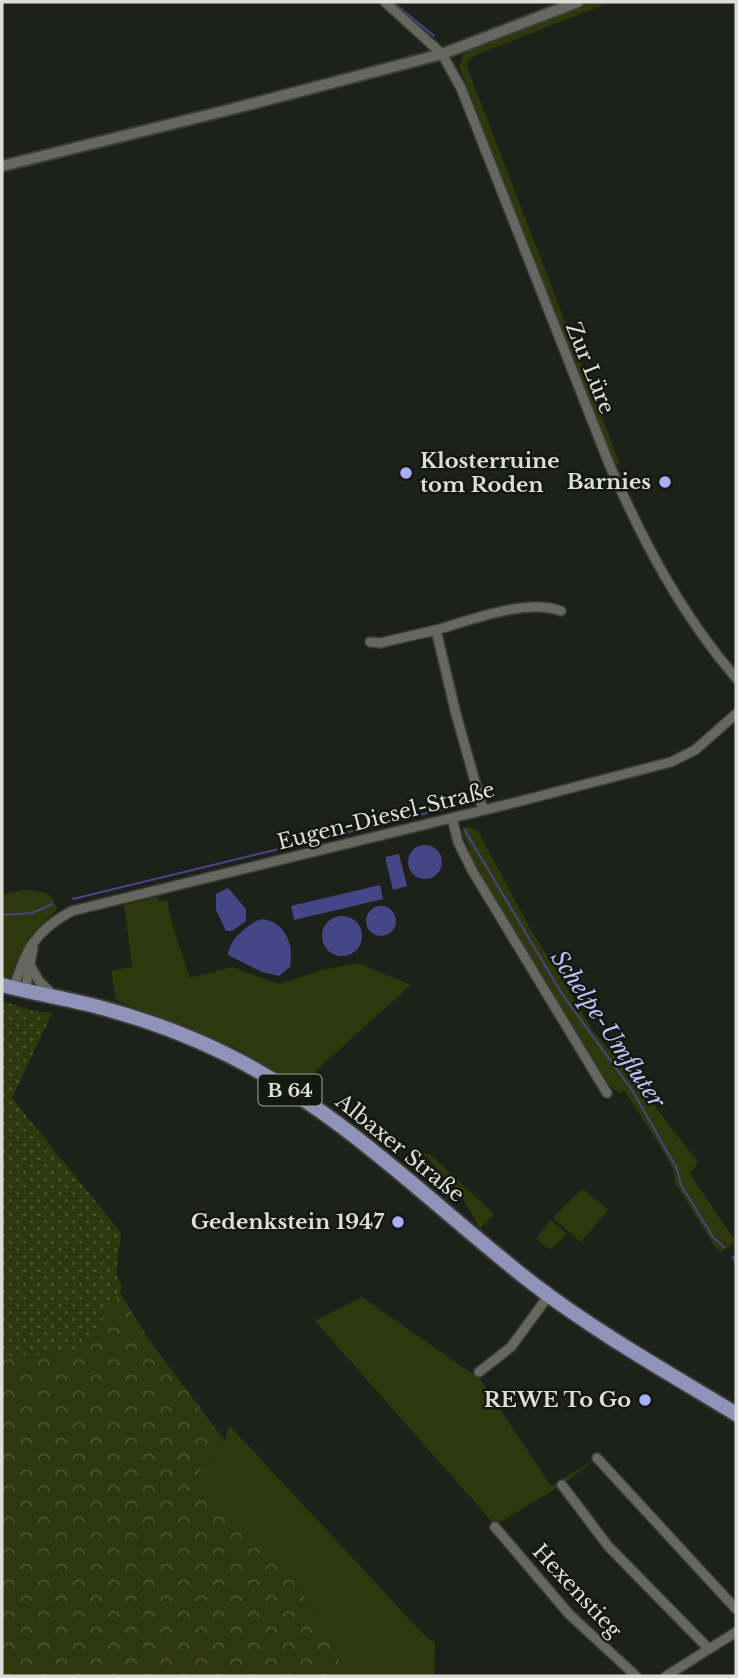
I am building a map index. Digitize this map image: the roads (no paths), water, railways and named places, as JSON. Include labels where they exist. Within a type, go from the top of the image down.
[{"type":"main road","name":"Albaxer Straße","points":[[14,988],[121,1013],[176,1032],[228,1055],[279,1083],[349,1132],[549,1295],[636,1354],[736,1414]]},
{"type":"street","name":"Zur Lüre","points":[[385,2],[442,54],[461,88],[610,466],[635,522],[688,616],[736,678]]},
{"type":"street","points":[[2,166],[442,54],[578,2]]},
{"type":"street","points":[[370,642],[380,643],[512,610],[548,606],[561,611]]},
{"type":"street","points":[[436,630],[456,714],[484,810]]},
{"type":"street","name":"Eugen-Diesel-Straße","points":[[14,988],[28,951],[37,936],[54,921],[72,911],[671,762],[695,750],[736,714]]},
{"type":"street","points":[[452,818],[458,842],[473,872],[607,1093]]},
{"type":"street","points":[[14,988],[30,966],[37,936]]},
{"type":"street","points":[[30,966],[38,981],[56,997]]},
{"type":"street","points":[[479,1372],[511,1347],[549,1295]]},
{"type":"street","points":[[597,1458],[736,1609]]},
{"type":"street","points":[[562,1485],[608,1546],[709,1649]]},
{"type":"street","name":"Hexenstieg","points":[[495,1527],[569,1614],[636,1676]]},
{"type":"street","points":[[666,1676],[736,1632]]},
{"type":"waterway","points":[[393,2],[434,36]]},
{"type":"waterway","name":"Schelpe-Umfluter","points":[[73,899],[448,808]]},
{"type":"waterway","name":"Schelpe-Umfluter","points":[[464,829],[562,994],[632,1090],[677,1169],[681,1185],[713,1237],[724,1247]]},
{"type":"waterway","name":"Schelpe-Umfluter","points":[[2,915],[32,913],[52,904]]},
{"type":"waterway","name":"Schelpe-Umfluter","points":[[733,1257],[736,1264]]},
{"type":"place","name":"Klosterruine tom Roden","points":[[406,473]]},
{"type":"place","name":"Barnies","points":[[665,482]]},
{"type":"place","name":"Gedenkstein 1947","points":[[398,1222]]},
{"type":"place","name":"REWE To Go","points":[[645,1400]]}]
